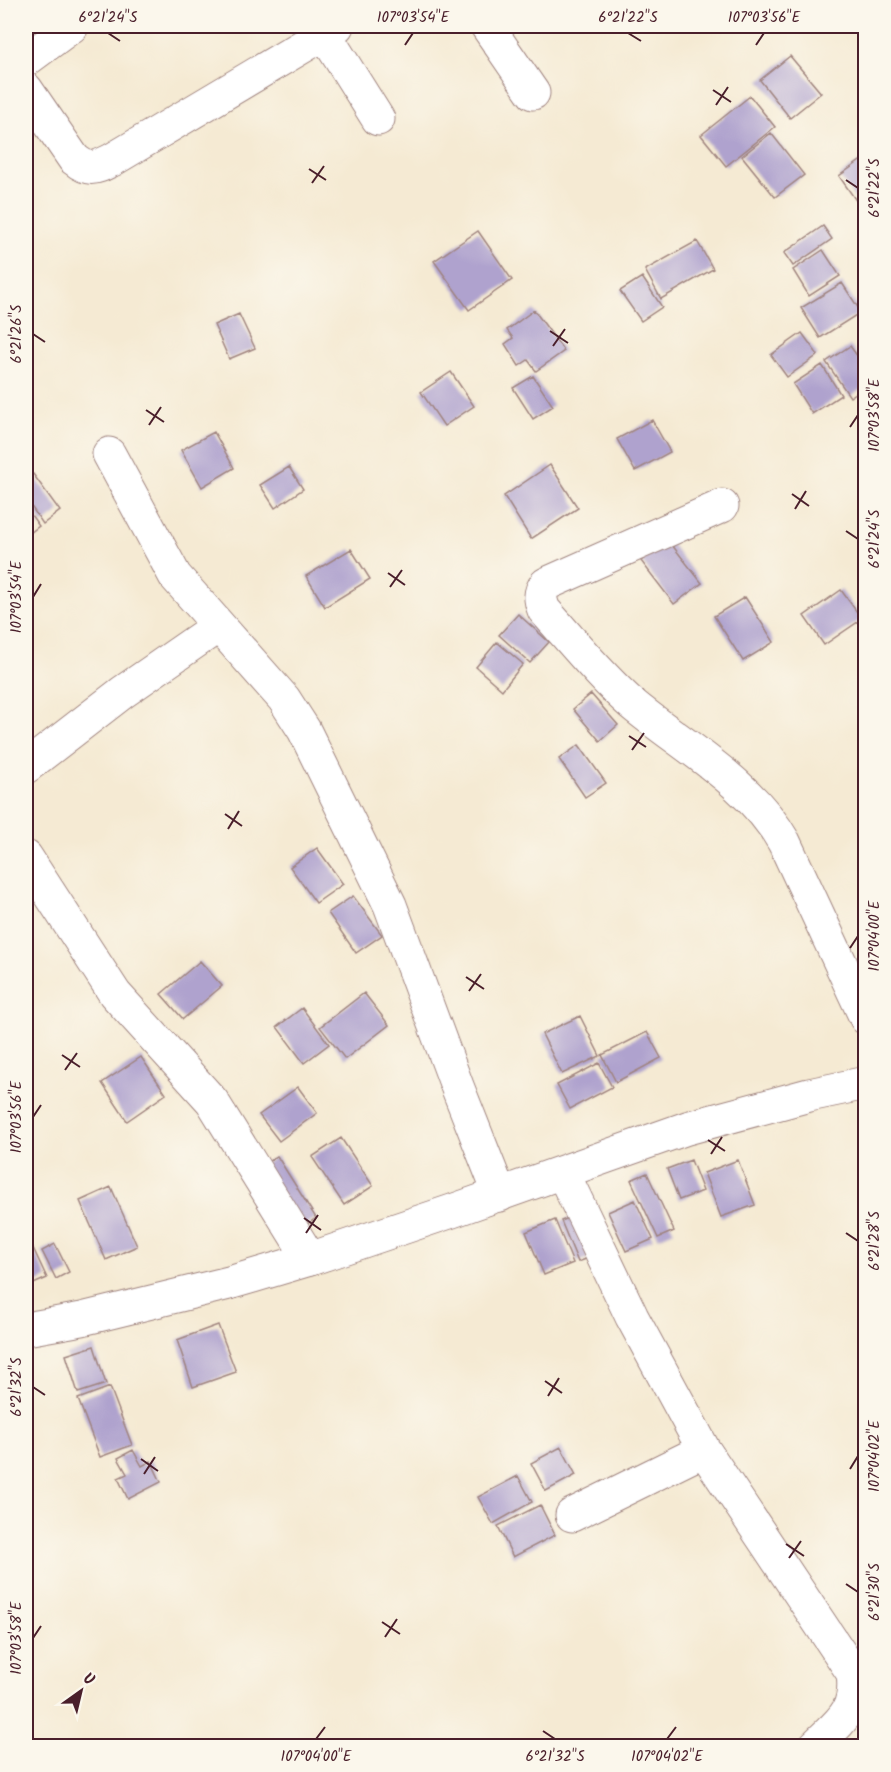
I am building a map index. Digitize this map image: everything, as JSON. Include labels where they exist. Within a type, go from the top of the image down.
[{"type":"street","points":[[26,60],[72,26]]},
{"type":"street","points":[[487,26],[533,93]]},
{"type":"street","points":[[26,89],[74,159],[85,167],[94,168],[112,160],[331,29],[378,119]]},
{"type":"street","points":[[109,454],[175,576],[284,699],[304,730],[390,905],[500,1195]]},
{"type":"street","points":[[722,506],[684,525],[546,584],[541,593],[541,603],[624,696],[740,789],[774,824],[866,1018]]},
{"type":"street","points":[[26,767],[123,692],[218,626]]},
{"type":"street","points":[[26,857],[115,994],[212,1101],[310,1259]]},
{"type":"street","points":[[26,1329],[82,1319],[229,1283],[310,1259],[500,1195],[687,1128],[809,1095],[866,1083]]},
{"type":"street","points":[[563,1173],[632,1317],[704,1450],[853,1673],[855,1687],[852,1705],[846,1715],[815,1746]]},
{"type":"street","points":[[572,1515],[704,1450]]},
{"type":"building","points":[[790,56],[821,93],[790,118],[760,80]]},
{"type":"building","points":[[750,96],[775,127],[726,166],[701,135]]},
{"type":"building","points":[[771,133],[804,175],[775,197],[742,156]]},
{"type":"building","points":[[866,157],[866,211],[864,212],[839,176]]},
{"type":"building","points":[[823,226],[832,239],[793,266],[784,253]]},
{"type":"building","points":[[478,231],[512,280],[469,310],[434,261]]},
{"type":"building","points":[[697,241],[713,269],[661,299],[645,270]]},
{"type":"building","points":[[823,250],[840,276],[809,296],[793,270]]},
{"type":"building","points":[[642,277],[662,307],[641,321],[620,291]]},
{"type":"building","points":[[842,283],[861,312],[820,338],[801,308]]},
{"type":"building","points":[[534,310],[564,351],[536,371],[528,360],[519,366],[505,344],[513,338],[507,330]]},
{"type":"building","points":[[239,314],[255,348],[229,359],[214,325]]},
{"type":"building","points":[[802,333],[818,355],[787,377],[771,355]]},
{"type":"building","points":[[850,346],[866,368],[866,386],[850,397],[826,362]]},
{"type":"building","points":[[822,365],[841,395],[812,414],[793,384]]},
{"type":"building","points":[[451,372],[474,406],[444,426],[421,392]]},
{"type":"building","points":[[533,376],[553,406],[533,419],[513,388]]},
{"type":"building","points":[[652,420],[670,452],[635,471],[617,439]]},
{"type":"building","points":[[214,432],[234,468],[202,487],[181,450]]},
{"type":"building","points":[[550,465],[578,508],[531,539],[504,496]]},
{"type":"building","points":[[289,467],[303,489],[275,508],[260,485]]},
{"type":"building","points":[[33,474],[60,511],[43,524],[26,499],[26,479]]},
{"type":"building","points":[[26,508],[39,526],[26,536]]},
{"type":"building","points":[[668,540],[702,583],[674,604],[641,561]]},
{"type":"building","points":[[351,549],[370,579],[325,607],[306,576]]},
{"type":"building","points":[[841,590],[862,619],[824,645],[804,616]]},
{"type":"building","points":[[745,597],[774,642],[743,661],[714,616]]},
{"type":"building","points":[[518,614],[549,642],[530,663],[499,635]]},
{"type":"building","points":[[497,642],[523,664],[502,690],[476,667]]},
{"type":"building","points":[[591,694],[618,725],[600,741],[573,709]]},
{"type":"building","points":[[579,745],[606,783],[585,797],[559,759]]},
{"type":"building","points":[[317,848],[343,884],[316,903],[290,867]]},
{"type":"building","points":[[353,896],[382,935],[356,953],[328,913]]},
{"type":"building","points":[[200,961],[222,986],[183,1019],[161,994]]},
{"type":"building","points":[[364,993],[389,1025],[345,1059],[320,1027]]},
{"type":"building","points":[[302,1008],[329,1044],[304,1063],[277,1027]]},
{"type":"building","points":[[580,1016],[600,1056],[562,1074],[542,1034]]},
{"type":"building","points":[[647,1032],[661,1058],[616,1082],[602,1055]]},
{"type":"building","points":[[141,1057],[166,1094],[127,1121],[102,1083]]},
{"type":"building","points":[[599,1063],[612,1087],[570,1109],[557,1085]]},
{"type":"building","points":[[298,1087],[317,1113],[279,1141],[259,1115]]},
{"type":"building","points":[[341,1138],[373,1186],[344,1205],[312,1157]]},
{"type":"building","points":[[277,1156],[316,1218],[300,1229],[261,1166]]},
{"type":"building","points":[[691,1160],[703,1191],[679,1200],[667,1169]]},
{"type":"building","points":[[738,1160],[755,1205],[721,1217],[704,1173]]},
{"type":"building","points":[[647,1173],[674,1231],[658,1238],[631,1180]]},
{"type":"building","points":[[111,1187],[137,1246],[106,1260],[80,1201]]},
{"type":"building","points":[[635,1200],[653,1239],[626,1251],[608,1212]]},
{"type":"building","points":[[577,1215],[594,1256],[578,1262],[561,1221]]},
{"type":"building","points":[[555,1220],[573,1263],[544,1275],[526,1232]]},
{"type":"building","points":[[26,1233],[47,1278],[29,1286],[26,1279]]},
{"type":"building","points":[[55,1244],[69,1272],[56,1279],[42,1251]]},
{"type":"building","points":[[218,1325],[236,1372],[193,1387],[177,1340]]},
{"type":"building","points":[[94,1346],[106,1384],[78,1393],[66,1355]]},
{"type":"building","points":[[110,1387],[132,1445],[100,1457],[78,1399]]},
{"type":"building","points":[[561,1447],[576,1475],[546,1491],[531,1463]]},
{"type":"building","points":[[133,1450],[142,1466],[151,1461],[161,1482],[128,1499],[118,1478],[127,1474],[118,1458]]},
{"type":"building","points":[[518,1476],[532,1502],[493,1524],[478,1497]]},
{"type":"building","points":[[540,1505],[555,1535],[513,1557],[498,1526]]}]
